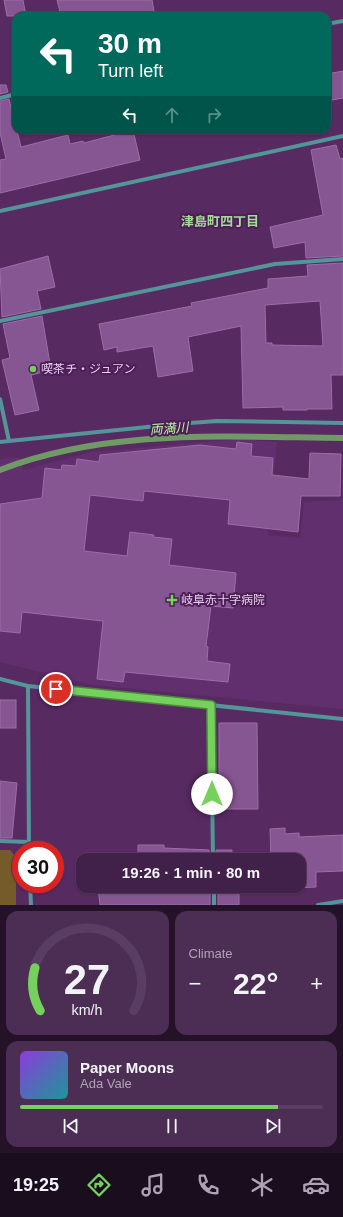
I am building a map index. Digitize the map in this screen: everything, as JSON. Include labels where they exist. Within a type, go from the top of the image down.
[{"type":"street","points":[[331,23],[343,21]]},
{"type":"street","points":[[0,98],[12,95]]},
{"type":"street","points":[[0,211],[343,136]]},
{"type":"street","points":[[0,321],[275,264],[343,259]]},
{"type":"street","points":[[0,399],[10,441]]},
{"type":"street","points":[[0,442],[197,423],[261,421],[343,423]]},
{"type":"street","points":[[0,680],[28,686],[343,719]]},
{"type":"street","points":[[28,686],[29,841]]},
{"type":"street","points":[[211,705],[213,853]]},
{"type":"street","points":[[0,841],[12,841]]},
{"type":"street","points":[[30,893],[30,905]]},
{"type":"street","points":[[214,893],[214,905]]},
{"type":"street","points":[[318,905],[343,901]]},
{"type":"shaded area","name":"岐阜赤十字病院","points":[[239,439],[277,442],[268,535],[300,538],[304,502],[342,500],[343,473],[343,709],[92,685],[0,662],[0,459],[19,457],[23,470],[92,452]]},
{"type":"shaded area","points":[[0,850],[10,850],[12,852],[12,893],[16,893],[16,905],[0,905]]},
{"type":"building","points":[[4,0],[23,0],[25,12],[12,12],[12,16],[7,16]]},
{"type":"building","points":[[57,0],[152,0],[154,12],[60,12]]},
{"type":"building","points":[[343,71],[343,98],[331,100],[331,73]]},
{"type":"building","points":[[0,85],[6,85],[8,92],[0,94]]},
{"type":"building","points":[[9,99],[12,111],[12,134],[18,134],[21,147],[68,135],[70,144],[83,141],[84,143],[118,134],[134,134],[140,160],[0,193],[0,160],[6,159],[0,133],[0,101]]},
{"type":"building","points":[[336,145],[340,159],[343,158],[343,256],[306,258],[305,242],[274,248],[270,227],[323,215],[311,150]]},
{"type":"building","points":[[48,256],[55,287],[37,291],[41,309],[2,317],[0,269]]},
{"type":"building","points":[[343,263],[343,375],[331,375],[332,409],[283,410],[283,407],[243,408],[241,326],[188,337],[193,371],[158,377],[153,346],[117,352],[117,347],[104,350],[99,324],[192,306],[191,303],[268,288],[268,279],[308,276],[307,265]],"holes":[[[320,301],[323,346],[272,345],[272,343],[266,343],[265,305]]]},
{"type":"building","points":[[42,316],[51,370],[31,375],[39,410],[15,415],[2,360],[10,358],[3,324]]},
{"type":"building","points":[[237,442],[252,444],[251,456],[273,458],[272,475],[309,479],[310,453],[341,454],[340,496],[301,496],[298,532],[228,524],[230,500],[144,491],[143,501],[90,495],[84,551],[127,556],[130,532],[154,535],[153,537],[172,539],[169,565],[236,573],[233,608],[211,606],[206,646],[208,647],[207,661],[230,664],[228,682],[125,672],[123,682],[97,679],[103,621],[22,612],[20,633],[0,631],[0,504],[42,498],[45,468],[61,470],[62,465],[76,466],[77,459],[99,462],[100,455],[200,445],[236,449]]},
{"type":"building","points":[[0,700],[16,700],[16,728],[0,728]]},
{"type":"building","points":[[219,723],[257,723],[258,809],[219,809]]},
{"type":"building","points":[[0,781],[17,783],[12,838],[0,838]]},
{"type":"building","points":[[285,828],[285,834],[299,833],[299,837],[343,835],[343,871],[316,872],[316,887],[306,887],[306,853],[271,853],[270,829]]},
{"type":"building","points":[[138,845],[164,845],[164,848],[209,850],[209,853],[138,853]]},
{"type":"building","points":[[216,850],[232,850],[232,853],[216,853]]},
{"type":"building","points":[[99,893],[210,893],[210,905],[100,905]]},
{"type":"building","points":[[218,893],[239,893],[239,905],[218,905]]},
{"type":"waterway","name":"両満川","points":[[0,470],[41,457],[83,447],[126,441],[213,437],[343,438]]},
{"type":"place","name":"喫茶チ・ジュアン","points":[[33,369]]},
{"type":"place","name":"岐阜赤十字病院","points":[[172,600]]},
{"type":"district","name":"津島町四丁目","points":[[220,221]]},
{"type":"route","points":[[56,689],[211,705],[212,794]]}]
